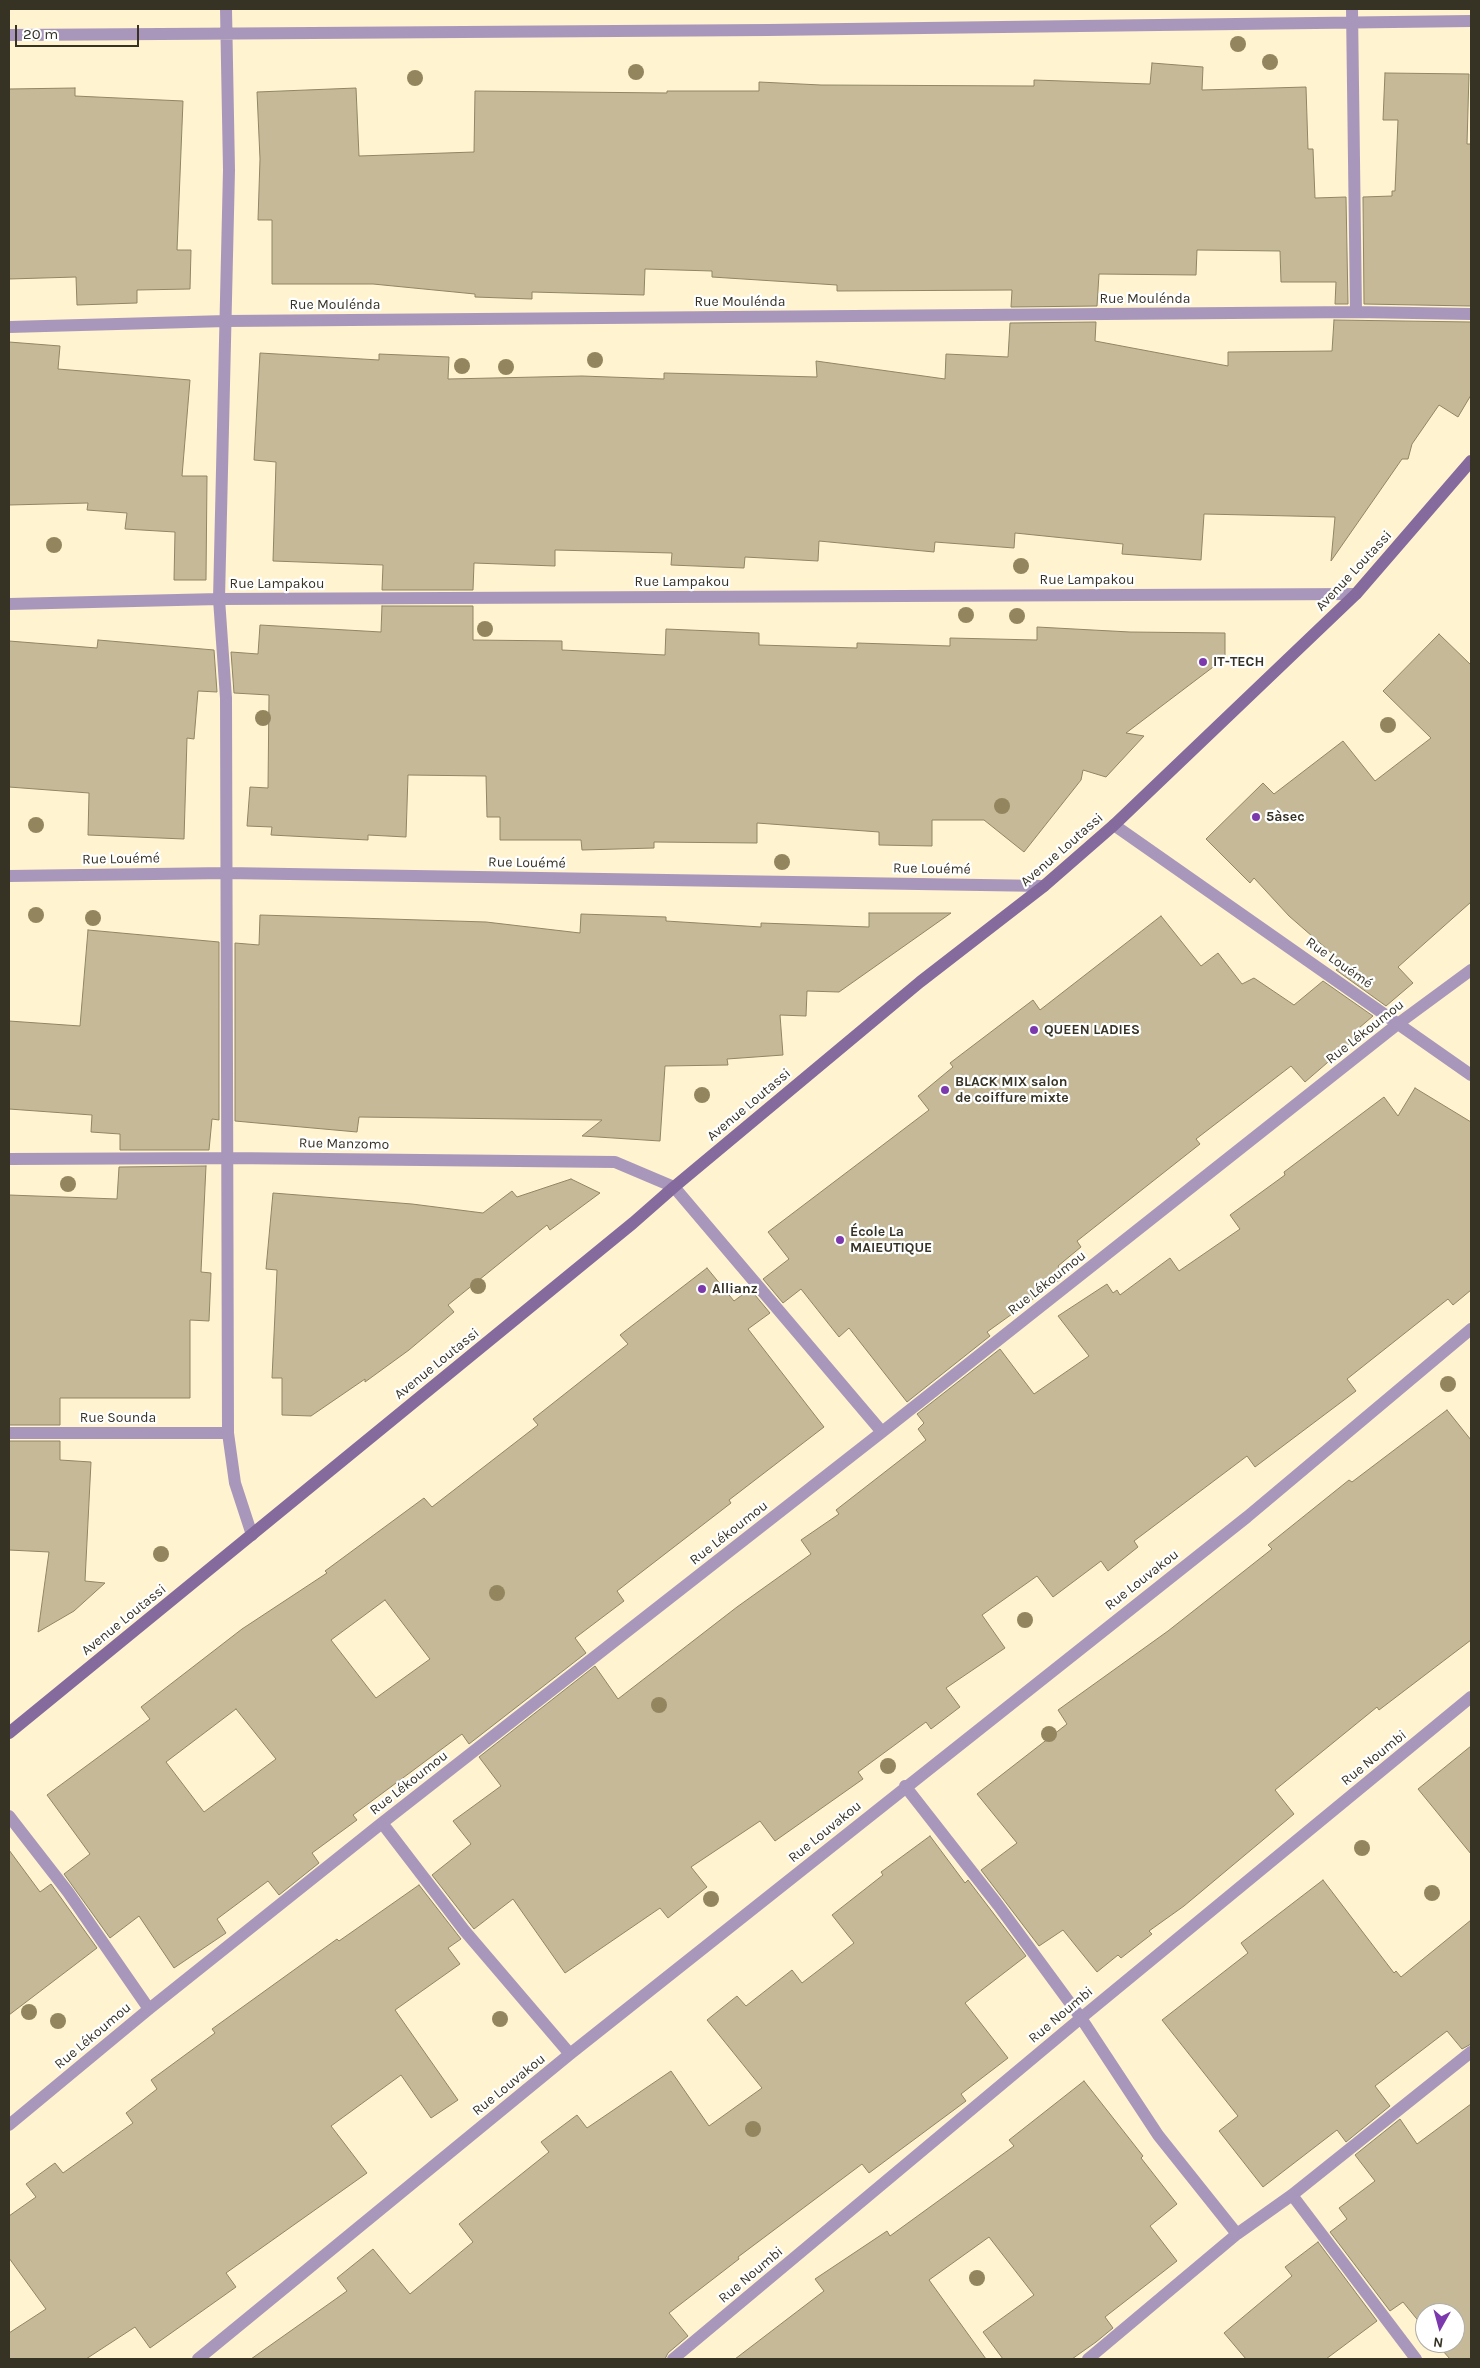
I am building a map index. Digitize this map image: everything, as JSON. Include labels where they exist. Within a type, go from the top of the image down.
[{"type":"main road","name":"Avenue Loutassi","points":[[9,1733],[633,1223],[920,982],[1044,886],[1114,825],[1356,594],[1471,461]]},
{"type":"street","points":[[226,9],[229,170],[219,599],[226,698],[228,1433],[235,1483],[252,1535]]},
{"type":"street","points":[[1353,15],[1356,312]]},
{"type":"street","points":[[9,35],[768,30],[1353,15],[1471,21]]},
{"type":"street","name":"Rue Moulénda","points":[[9,327],[226,321],[1356,312],[1471,314]]},
{"type":"street","name":"Rue Lampakou","points":[[9,604],[219,599],[1356,594]]},
{"type":"street","name":"Rue Louémé","points":[[1114,825],[1399,1023],[1471,1076]]},
{"type":"street","name":"Rue Louémé","points":[[9,876],[226,873],[1044,886]]},
{"type":"street","name":"Rue Lékoumou","points":[[9,2125],[149,2009],[382,1823],[882,1432],[1399,1023],[1471,970]]},
{"type":"street","name":"Rue Manzomo","points":[[9,1159],[228,1158],[614,1162],[674,1187]]},
{"type":"street","points":[[674,1187],[882,1432]]},
{"type":"street","name":"Rue Louvakou","points":[[198,2359],[570,2054],[1247,1516],[1471,1329]]},
{"type":"street","name":"Rue Sounda","points":[[9,1433],[228,1433]]},
{"type":"street","name":"Rue Noumbi","points":[[674,2359],[1081,2018],[1471,1697]]},
{"type":"street","points":[[9,1722],[23,1721]]},
{"type":"street","points":[[905,1786],[998,1905],[1081,2018],[1158,2135],[1237,2234]]},
{"type":"street","points":[[9,1816],[68,1892],[149,2009]]},
{"type":"street","points":[[382,1823],[464,1930],[570,2054]]},
{"type":"street","points":[[1088,2359],[1237,2234],[1292,2195],[1471,2052]]},
{"type":"street","points":[[1292,2195],[1416,2359]]},
{"type":"building","points":[[1152,63],[1203,67],[1202,90],[1306,87],[1308,149],[1313,149],[1315,198],[1346,197],[1348,304],[1335,304],[1336,282],[1281,282],[1280,251],[1197,250],[1196,275],[1099,274],[1097,306],[1011,307],[1012,290],[837,291],[837,285],[712,277],[712,271],[645,269],[644,295],[532,292],[532,299],[475,297],[475,294],[373,284],[272,284],[272,220],[258,220],[260,159],[257,92],[356,88],[359,156],[474,152],[475,91],[667,93],[667,91],[759,91],[759,82],[821,85],[1034,86],[1034,80],[1150,84]]},
{"type":"building","points":[[1385,73],[1469,74],[1467,144],[1471,144],[1471,306],[1364,304],[1363,197],[1392,196],[1392,191],[1395,191],[1398,120],[1383,120]]},
{"type":"building","points":[[75,88],[75,96],[183,101],[177,250],[191,250],[190,289],[137,290],[137,303],[77,305],[76,277],[9,279],[9,89]]},
{"type":"building","points":[[1334,320],[1471,322],[1471,395],[1458,417],[1439,405],[1412,444],[1408,459],[1402,459],[1331,561],[1335,517],[1204,514],[1201,560],[1122,554],[1123,544],[1015,533],[1014,548],[935,542],[934,552],[819,541],[818,561],[745,557],[744,568],[671,565],[672,553],[555,550],[555,566],[474,563],[473,590],[382,590],[383,565],[273,561],[276,462],[254,460],[260,353],[379,360],[379,354],[449,357],[448,379],[582,376],[664,379],[664,373],[817,377],[816,361],[945,379],[946,354],[1008,357],[1010,323],[1096,322],[1095,341],[1228,366],[1228,352],[1332,351]]},
{"type":"building","points":[[9,342],[60,346],[58,369],[190,380],[182,476],[207,476],[206,580],[174,580],[175,532],[125,529],[127,513],[87,510],[88,503],[9,505]]},
{"type":"building","points":[[382,606],[473,606],[473,640],[562,641],[562,650],[665,655],[666,629],[759,633],[759,645],[857,648],[857,643],[950,646],[950,638],[1037,640],[1037,627],[1130,632],[1225,633],[1225,658],[1126,733],[1144,736],[1106,777],[1083,770],[1081,780],[1024,852],[984,820],[932,820],[932,846],[879,845],[879,832],[757,823],[757,843],[654,842],[654,848],[582,850],[581,840],[500,840],[500,817],[487,817],[486,776],[408,775],[406,837],[368,835],[368,840],[271,835],[272,827],[247,826],[250,787],[268,788],[269,695],[234,693],[231,652],[258,654],[260,625],[381,632]]},
{"type":"building","points":[[1439,634],[1471,665],[1471,902],[1398,967],[1413,983],[1386,1006],[1336,970],[1344,964],[1289,916],[1254,878],[1250,883],[1206,839],[1263,783],[1274,794],[1343,741],[1375,781],[1431,738],[1383,691]]},
{"type":"building","points":[[98,640],[214,650],[217,692],[198,691],[194,739],[187,738],[184,839],[88,835],[89,793],[9,787],[9,641],[97,648]]},
{"type":"building","points":[[869,913],[951,913],[839,992],[807,991],[806,1016],[780,1015],[783,1055],[727,1059],[728,1065],[665,1066],[660,1141],[582,1136],[602,1120],[359,1117],[357,1132],[235,1121],[235,943],[259,945],[260,915],[486,922],[580,933],[581,914],[666,917],[666,921],[761,927],[761,923],[869,927]]},
{"type":"building","points":[[1161,916],[1201,966],[1218,953],[1242,984],[1254,978],[1294,1005],[1323,981],[1373,1016],[1352,1034],[1357,1037],[1305,1082],[1291,1066],[1196,1139],[1200,1144],[1077,1241],[1081,1247],[1058,1266],[1065,1276],[987,1332],[990,1336],[907,1402],[849,1328],[839,1337],[801,1289],[783,1303],[763,1279],[789,1259],[768,1232],[929,1110],[918,1096],[953,1067],[950,1063],[1033,1000],[1040,1010]]},
{"type":"building","points":[[88,930],[219,942],[219,1120],[212,1119],[209,1150],[120,1150],[120,1134],[91,1132],[92,1115],[9,1109],[9,1021],[80,1026]]},
{"type":"building","points":[[1415,1088],[1471,1122],[1471,1290],[1453,1305],[1448,1299],[1347,1379],[1356,1391],[1255,1467],[1247,1456],[1134,1541],[1138,1547],[1108,1571],[1101,1561],[1053,1597],[1037,1576],[982,1615],[1005,1648],[946,1688],[960,1707],[931,1729],[926,1722],[858,1772],[863,1779],[775,1841],[760,1821],[691,1867],[707,1887],[668,1918],[660,1908],[565,1973],[513,1899],[474,1929],[432,1875],[471,1844],[453,1821],[501,1786],[479,1757],[595,1666],[618,1699],[737,1607],[811,1554],[801,1540],[839,1514],[836,1510],[926,1440],[918,1429],[924,1423],[917,1414],[1000,1349],[1034,1394],[1089,1356],[1058,1316],[1107,1284],[1113,1293],[1117,1290],[1120,1295],[1170,1258],[1179,1271],[1240,1229],[1230,1215],[1285,1175],[1284,1172],[1384,1097],[1398,1116]]},
{"type":"building","points":[[206,1166],[201,1272],[211,1273],[209,1321],[190,1320],[190,1398],[60,1398],[60,1425],[9,1425],[9,1195],[117,1199],[119,1167]]},
{"type":"building","points":[[571,1179],[600,1193],[550,1230],[547,1225],[448,1305],[454,1312],[409,1350],[365,1382],[365,1379],[311,1416],[282,1415],[282,1378],[272,1378],[277,1270],[266,1269],[273,1193],[412,1204],[483,1213],[512,1191],[517,1197]]},
{"type":"building","points":[[707,1268],[734,1301],[750,1289],[770,1313],[748,1329],[824,1427],[729,1500],[731,1503],[617,1591],[624,1601],[575,1638],[586,1653],[469,1744],[462,1734],[353,1815],[357,1820],[312,1853],[319,1863],[279,1895],[268,1881],[217,1919],[226,1933],[174,1968],[139,1916],[110,1938],[64,1874],[90,1854],[47,1795],[150,1719],[141,1707],[242,1629],[327,1573],[325,1571],[424,1498],[432,1507],[538,1425],[533,1419],[628,1344],[620,1335]],"holes":[[[385,1600],[430,1659],[376,1698],[331,1640]],[[236,1709],[276,1759],[204,1812],[166,1762]]]},
{"type":"building","points":[[1447,1410],[1471,1440],[1471,1640],[1379,1710],[1377,1707],[1275,1790],[1294,1814],[1184,1906],[1149,1931],[1152,1934],[1121,1958],[1118,1955],[1097,1972],[1063,1930],[1039,1946],[981,1870],[1017,1843],[977,1794],[1067,1724],[1058,1710],[1168,1631],[1272,1549],[1268,1545],[1349,1480],[1352,1482]]},
{"type":"building","points":[[9,1441],[60,1441],[60,1460],[91,1462],[85,1581],[105,1583],[74,1611],[38,1632],[49,1552],[9,1550]]},
{"type":"building","points":[[1471,1746],[1471,1854],[1418,1789]]},
{"type":"building","points":[[930,1836],[965,1883],[968,1880],[1026,1956],[965,2003],[1008,2058],[961,2094],[966,2101],[869,2173],[862,2164],[738,2257],[739,2259],[669,2313],[688,2336],[668,2353],[665,2359],[251,2359],[347,2291],[337,2278],[373,2249],[410,2294],[473,2242],[459,2224],[549,2152],[541,2142],[577,2115],[587,2128],[671,2071],[709,2126],[762,2088],[707,2020],[737,1996],[746,2006],[792,1970],[802,1983],[854,1943],[832,1915],[883,1875],[881,1872]]},
{"type":"building","points":[[9,1850],[40,1892],[51,1884],[97,1948],[9,2015]]},
{"type":"building","points":[[1323,1880],[1394,1973],[1396,1971],[1401,1977],[1471,1920],[1471,2044],[1462,2049],[1447,2031],[1375,2086],[1390,2106],[1346,2142],[1337,2130],[1263,2187],[1219,2131],[1238,2116],[1162,2020],[1248,1953],[1241,1943]]},
{"type":"building","points":[[419,1885],[461,1939],[448,1948],[460,1964],[395,2010],[458,2100],[431,2118],[401,2075],[331,2126],[367,2173],[226,2273],[236,2287],[150,2348],[135,2327],[86,2359],[9,2359],[9,2333],[46,2309],[9,2258],[9,2216],[36,2197],[26,2184],[55,2163],[63,2173],[133,2123],[126,2113],[157,2089],[151,2080],[215,2033],[212,2029],[337,1939],[339,1941]]},
{"type":"building","points":[[1084,2081],[1143,2156],[1141,2158],[1177,2204],[1150,2226],[1177,2261],[1105,2317],[1113,2328],[1096,2342],[1072,2359],[1003,2359],[983,2332],[1034,2295],[989,2237],[929,2280],[986,2359],[735,2359],[824,2291],[815,2279],[887,2231],[890,2236],[1014,2146],[1009,2140]]},
{"type":"building","points":[[1471,2104],[1471,2359],[1450,2359],[1445,2353],[1465,2353],[1465,2303],[1415,2303],[1415,2317],[1403,2302],[1390,2311],[1330,2232],[1347,2219],[1339,2208],[1375,2181],[1355,2155],[1400,2119],[1417,2144]]},
{"type":"building","points":[[1318,2242],[1377,2321],[1326,2359],[1246,2359],[1224,2333],[1292,2276],[1285,2267]]},
{"type":"place","name":"IT-TECH","points":[[1203,662]]},
{"type":"place","name":"5àsec","points":[[1256,817]]},
{"type":"place","name":"QUEEN LADIES","points":[[1034,1030]]},
{"type":"place","name":"BLACK MIX salon de coiffure mixte","points":[[945,1090]]},
{"type":"place","name":"École La MAIEUTIQUE","points":[[840,1240]]},
{"type":"place","name":"Allianz","points":[[702,1289]]}]
